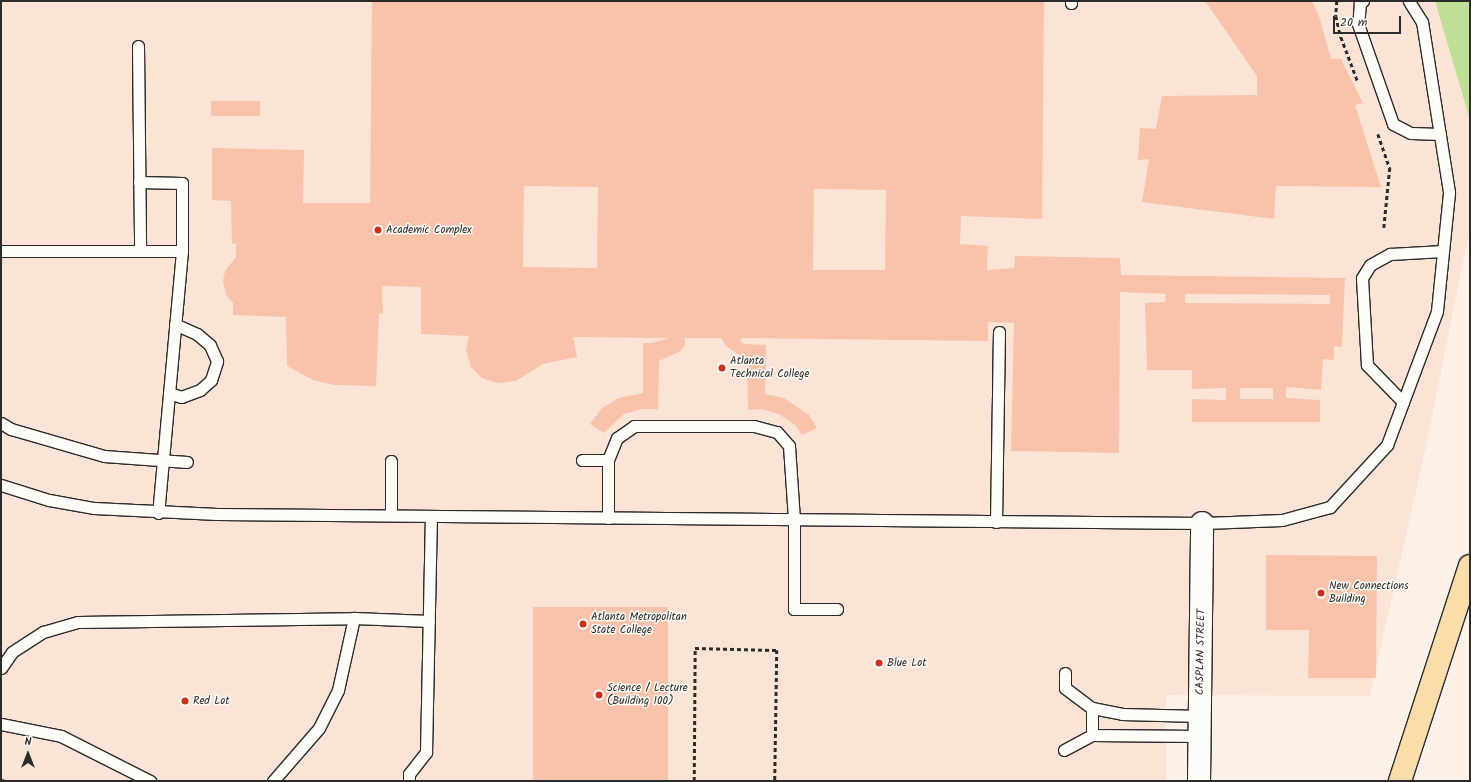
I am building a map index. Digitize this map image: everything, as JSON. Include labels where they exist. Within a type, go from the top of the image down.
[{"type":"highway","points":[[1400,781],[1470,566]]},
{"type":"street","name":"CASPLAN STREET","points":[[1199,781],[1202,523]]},
{"type":"lane","points":[[1363,1],[1360,3],[1358,24],[1393,124],[1411,133],[1440,134]]},
{"type":"lane","points":[[1,485],[49,500],[94,508],[158,513],[1202,523],[1282,520],[1330,507],[1387,445],[1437,311],[1449,192],[1422,22],[1409,1]]},
{"type":"lane","points":[[138,46],[140,251]]},
{"type":"lane","points":[[139,182],[182,183],[182,251],[158,513]]},
{"type":"lane","points":[[1,251],[182,251]]},
{"type":"lane","points":[[1403,402],[1368,365],[1362,278],[1370,264],[1390,254],[1443,251]]},
{"type":"lane","points":[[169,393],[181,397],[200,390],[211,380],[218,361],[210,345],[197,334],[175,324]]},
{"type":"lane","points":[[996,522],[999,332]]},
{"type":"lane","points":[[1,423],[11,429],[104,456],[187,462]]},
{"type":"lane","points":[[608,518],[608,460],[617,438],[634,426],[754,426],[778,432],[789,446],[794,520],[794,609],[837,609]]},
{"type":"lane","points":[[582,460],[608,460]]},
{"type":"lane","points":[[391,461],[391,515]]},
{"type":"lane","points":[[409,781],[409,774],[426,752],[431,516]]},
{"type":"lane","points":[[1,668],[12,652],[44,632],[78,622],[354,618],[429,620]]},
{"type":"lane","points":[[273,781],[319,728],[338,690],[354,618]]},
{"type":"lane","points":[[1065,673],[1065,688],[1092,708],[1200,726]]},
{"type":"lane","points":[[1092,708],[1092,735]]},
{"type":"lane","points":[[1,724],[60,736],[150,781]]},
{"type":"lane","points":[[1064,750],[1092,735],[1200,726]]},
{"type":"path","points":[[1337,1],[1336,16],[1341,37],[1361,89]]},
{"type":"path","points":[[1375,126],[1390,168],[1384,228]]},
{"type":"path","points":[[694,781],[695,648],[776,650],[775,781]]},
{"type":"path","points":[[1,780],[6,781]]},
{"type":"shaded area","name":"Atlanta Technical College","points":[[1,1],[1435,1],[1469,117],[1470,227],[1429,433],[1370,696],[1166,695],[1166,781],[1,781]]},
{"type":"green space","points":[[1435,1],[1470,1],[1470,117],[1469,117]]},
{"type":"building","name":"Academic Complex","points":[[372,1],[1044,2],[1042,219],[961,216],[960,244],[988,246],[987,270],[1014,268],[1015,256],[1120,258],[1121,275],[1345,278],[1342,347],[1334,346],[1334,360],[1323,359],[1321,390],[1286,387],[1286,398],[1320,400],[1320,422],[1192,422],[1192,399],[1226,400],[1226,388],[1192,389],[1192,370],[1147,370],[1145,303],[1165,302],[1166,294],[1120,292],[1119,453],[1011,451],[1014,323],[988,322],[988,341],[742,338],[740,341],[745,344],[766,345],[765,394],[784,398],[809,415],[817,428],[802,435],[795,425],[779,414],[762,409],[748,410],[747,360],[726,346],[721,338],[685,338],[685,345],[679,352],[659,361],[658,409],[642,409],[624,414],[604,433],[590,424],[602,408],[619,398],[643,393],[643,343],[652,343],[669,338],[573,337],[577,357],[543,364],[516,381],[497,383],[482,378],[471,367],[466,350],[469,336],[421,334],[421,287],[382,286],[383,314],[379,313],[376,386],[334,385],[313,380],[287,366],[286,317],[233,315],[233,303],[226,295],[223,281],[225,271],[236,257],[236,243],[232,244],[231,201],[212,200],[212,148],[304,150],[303,203],[370,203]],"holes":[[[524,186],[598,187],[597,268],[523,267]],[[814,189],[886,190],[885,270],[813,270]],[[1185,294],[1330,295],[1330,304],[1185,303]],[[1240,388],[1273,388],[1273,399],[1240,399]]]},
{"type":"building","points":[[1205,1],[1312,1],[1319,16],[1331,59],[1341,59],[1363,103],[1355,105],[1381,187],[1276,186],[1274,219],[1142,202],[1149,159],[1138,160],[1140,128],[1156,129],[1162,96],[1257,95],[1257,76]]},
{"type":"building","points":[[211,101],[260,101],[260,116],[211,116]]},
{"type":"building","name":"New Connections Building","points":[[1266,555],[1377,556],[1376,678],[1308,678],[1309,630],[1266,630]]},
{"type":"building","name":"Science / Lecture (Building 100)","points":[[533,607],[668,607],[668,781],[533,781]]},
{"type":"place","name":"Academic Complex","points":[[378,230]]},
{"type":"place","name":"Atlanta Technical College","points":[[722,368]]},
{"type":"place","name":"New Connections Building","points":[[1321,593]]},
{"type":"place","name":"Atlanta Metropolitan State College","points":[[583,624]]},
{"type":"place","name":"Blue Lot","points":[[879,663]]},
{"type":"place","name":"Science / Lecture (Building 100)","points":[[599,695]]},
{"type":"place","name":"Red Lot","points":[[185,701]]}]
